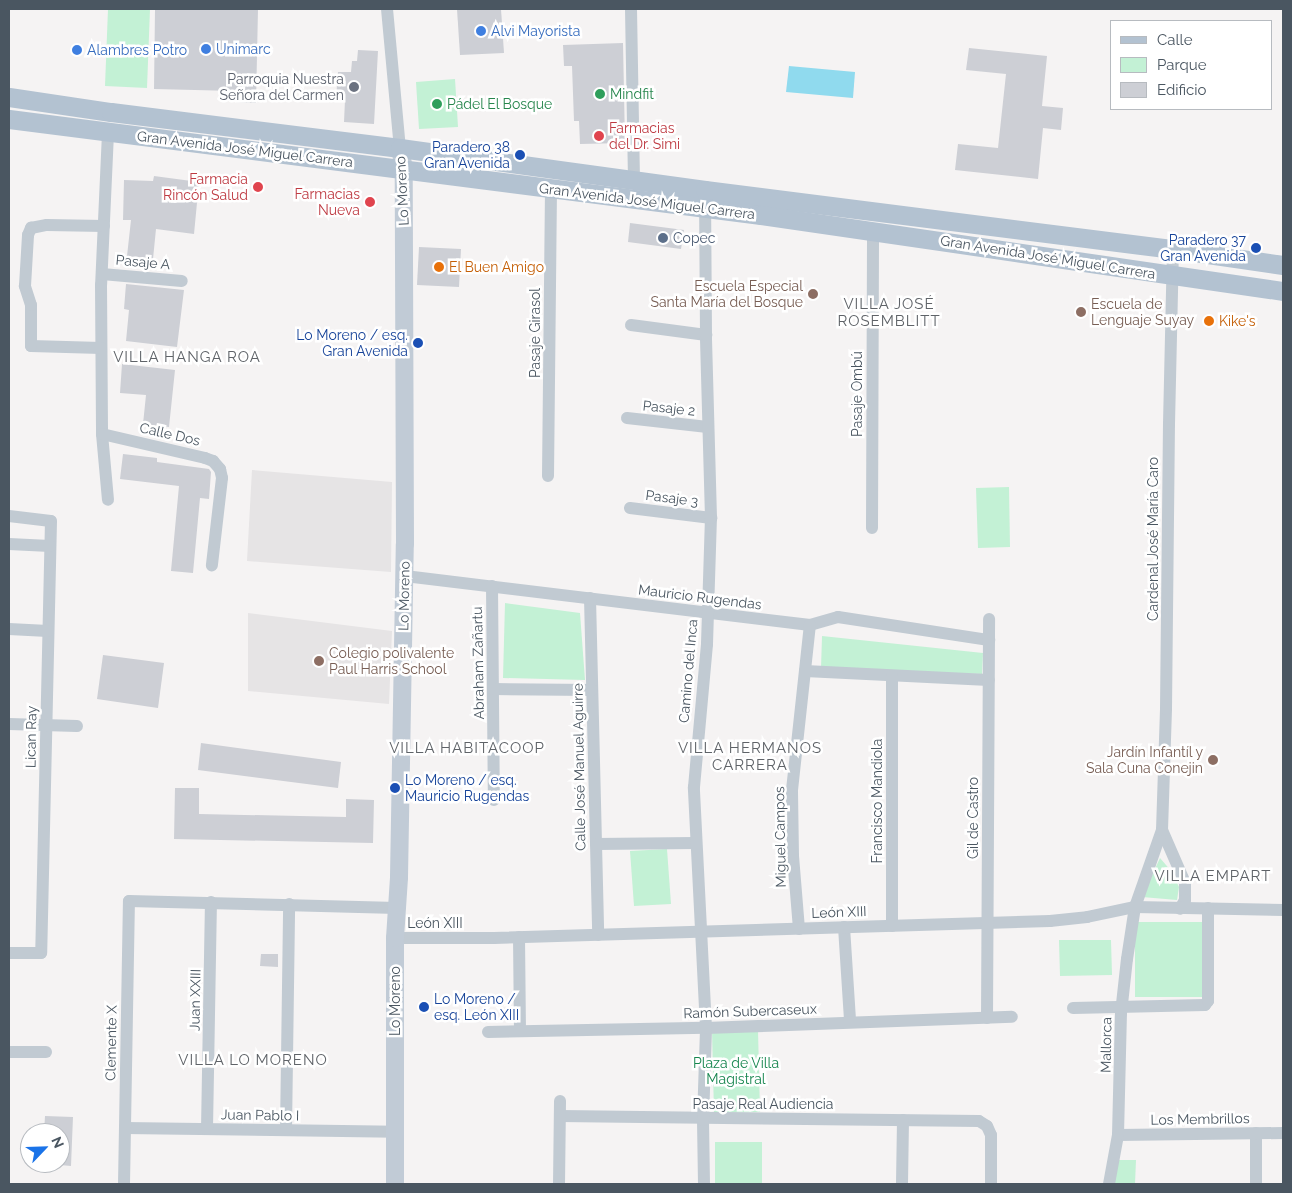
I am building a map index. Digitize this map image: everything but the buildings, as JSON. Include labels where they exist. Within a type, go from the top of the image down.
[{"type":"main road","name":"Gran Avenida José Miguel Carrera","points":[[9,97],[634,180],[705,199],[873,231],[1283,291]]},
{"type":"main road","name":"Gran Avenida José Miguel Carrera","points":[[9,119],[404,169],[551,190],[705,199],[1173,249],[1283,265]]},
{"type":"street","name":"Lo Moreno","points":[[387,9],[400,148],[404,169],[405,576],[395,938],[395,1184]]},
{"type":"street","points":[[631,9],[634,180]]},
{"type":"street","points":[[108,132],[102,274],[102,434],[108,500]]},
{"type":"street","name":"Pasaje Girasol","points":[[548,476],[551,190]]},
{"type":"street","name":"Camino del Inca","points":[[704,1184],[703,1120],[706,1028],[695,843],[694,770],[705,673],[710,518],[707,426],[705,199]]},
{"type":"street","points":[[102,348],[31,346],[31,305],[25,286],[28,235],[31,228],[47,225],[104,226]]},
{"type":"street","name":"Pasaje Ombú","points":[[872,528],[873,231]]},
{"type":"street","name":"Cardenal José María Caro","points":[[1136,907],[1162,830],[1166,709],[1171,276],[1173,249]]},
{"type":"street","name":"Pasaje A","points":[[102,274],[182,281]]},
{"type":"street","points":[[631,325],[706,336]]},
{"type":"street","name":"Pasaje 2","points":[[627,418],[707,426]]},
{"type":"street","name":"Calle Dos","points":[[102,434],[205,458],[213,461],[220,469],[222,478],[212,564]]},
{"type":"street","name":"Pasaje 3","points":[[630,508],[710,518]]},
{"type":"street","name":"Lican Ray","points":[[9,516],[51,521],[41,953],[9,953]]},
{"type":"street","points":[[9,544],[50,546]]},
{"type":"street","name":"Mauricio Rugendas","points":[[405,576],[810,625],[838,617],[989,640]]},
{"type":"street","name":"Abraham Zañartu","points":[[492,586],[494,800]]},
{"type":"street","name":"Calle José Manuel Aguirre","points":[[590,598],[598,935]]},
{"type":"street","name":"Gil de Castro","points":[[987,1018],[989,619]]},
{"type":"street","name":"Miguel Campos","points":[[799,929],[793,856],[792,790],[810,625]]},
{"type":"street","points":[[9,630],[48,631]]},
{"type":"street","points":[[805,672],[989,680]]},
{"type":"street","name":"Francisco Mandiola","points":[[892,676],[892,926]]},
{"type":"street","points":[[493,690],[592,690]]},
{"type":"street","points":[[9,724],[77,726]]},
{"type":"street","name":"Cardenal José María Caro","points":[[1162,830],[1185,882],[1185,900],[1180,909]]},
{"type":"street","points":[[596,844],[695,843]]},
{"type":"street","name":"León XIII","points":[[128,901],[397,908]]},
{"type":"street","name":"Clemente X","points":[[124,1184],[128,901]]},
{"type":"street","name":"Juan XXIII","points":[[207,1129],[211,902]]},
{"type":"street","points":[[286,1130],[289,904]]},
{"type":"street","name":"León XIII","points":[[395,938],[598,935],[1069,920],[1136,907],[1283,910]]},
{"type":"street","name":"Mallorca","points":[[1109,1184],[1118,1135],[1122,1006],[1136,907]]},
{"type":"street","points":[[1073,1008],[1122,1006],[1202,1007],[1207,1004],[1208,908]]},
{"type":"street","points":[[844,927],[850,1021]]},
{"type":"street","points":[[519,937],[520,1031]]},
{"type":"street","name":"Ramón Subercaseux","points":[[488,1032],[706,1028],[850,1021],[1012,1017]]},
{"type":"street","points":[[9,1052],[46,1052]]},
{"type":"street","points":[[559,1184],[560,1101]]},
{"type":"street","name":"Pasaje Real Audiencia","points":[[560,1116],[703,1120],[979,1121],[987,1126],[991,1135],[991,1184]]},
{"type":"street","points":[[902,1184],[904,1120]]},
{"type":"street","name":"Juan Pablo I","points":[[125,1128],[395,1132]]},
{"type":"street","points":[[1256,1133],[1256,1184]]},
{"type":"street","name":"Los Membrillos","points":[[1118,1135],[1283,1133]]},
{"type":"shaded area","points":[[252,470],[392,482],[391,572],[247,561]]},
{"type":"shaded area","name":"Colegio polivalente Paul Harris School","points":[[248,613],[392,631],[389,704],[248,691]]},
{"type":"green space","points":[[108,9],[150,9],[147,88],[105,86]]},
{"type":"green space","name":"Pádel El Bosque","points":[[455,79],[458,127],[419,129],[416,82]]},
{"type":"green space","points":[[1009,487],[1010,547],[978,548],[976,488]]},
{"type":"green space","points":[[505,603],[580,613],[585,680],[503,678]]},
{"type":"green space","points":[[822,636],[983,653],[982,674],[821,668]]},
{"type":"green space","points":[[667,849],[671,904],[634,906],[630,851]]},
{"type":"green space","points":[[1160,858],[1172,872],[1179,887],[1177,900],[1142,897]]},
{"type":"green space","points":[[1135,922],[1208,922],[1208,997],[1135,997]]},
{"type":"green space","points":[[1059,940],[1111,940],[1112,975],[1060,976]]},
{"type":"green space","name":"Plaza de Villa Magistral","points":[[758,1030],[760,1112],[714,1113],[712,1031]]},
{"type":"green space","points":[[715,1142],[762,1142],[762,1184],[715,1184]]},
{"type":"green space","points":[[1113,1160],[1136,1160],[1135,1184],[1112,1184]]},
{"type":"water","points":[[789,66],[855,72],[853,98],[786,92]]},
{"type":"place","name":"Alvi Mayorista","points":[[481,31]]},
{"type":"place","name":"Unimarc","points":[[206,49]]},
{"type":"place","name":"Alambres Potro","points":[[77,50]]},
{"type":"place","name":"Parroquia Nuestra Señora del Carmen","points":[[354,87]]},
{"type":"place","name":"Mindfit","points":[[600,94]]},
{"type":"place","name":"Pádel El Bosque","points":[[437,104]]},
{"type":"place","name":"Farmacias del Dr. Simi","points":[[599,136]]},
{"type":"place","name":"Paradero 38 Gran Avenida","points":[[520,155]]},
{"type":"place","name":"Farmacia Rincón Salud","points":[[258,187]]},
{"type":"place","name":"Farmacias Nueva","points":[[370,202]]},
{"type":"place","name":"Copec","points":[[663,238]]},
{"type":"place","name":"Paradero 37 Gran Avenida","points":[[1256,248]]},
{"type":"place","name":"El Buen Amigo","points":[[439,267]]},
{"type":"place","name":"Escuela Especial Santa María del Bosque","points":[[813,294]]},
{"type":"place","name":"Escuela de Lenguaje Suyay","points":[[1081,312]]},
{"type":"place","name":"Kike's","points":[[1209,321]]},
{"type":"place","name":"Lo Moreno / esq. Gran Avenida","points":[[418,343]]},
{"type":"place","name":"Colegio polivalente Paul Harris School","points":[[319,661]]},
{"type":"place","name":"Jardín Infantíl y Sala Cuna Conejin","points":[[1213,760]]},
{"type":"place","name":"Lo Moreno / esq. Mauricio Rugendas","points":[[395,788]]},
{"type":"place","name":"Lo Moreno / esq. León XIII","points":[[424,1007]]},
{"type":"district","name":"VILLA JOSÉ ROSEMBLITT","points":[[889,312]]},
{"type":"district","name":"VILLA HANGA ROA","points":[[187,358]]},
{"type":"district","name":"VILLA HABITACOOP","points":[[467,749]]},
{"type":"district","name":"VILLA HERMANOS CARRERA","points":[[750,756]]},
{"type":"district","name":"VILLA EMPART","points":[[1213,877]]},
{"type":"district","name":"VILLA LO MORENO","points":[[253,1061]]}]
